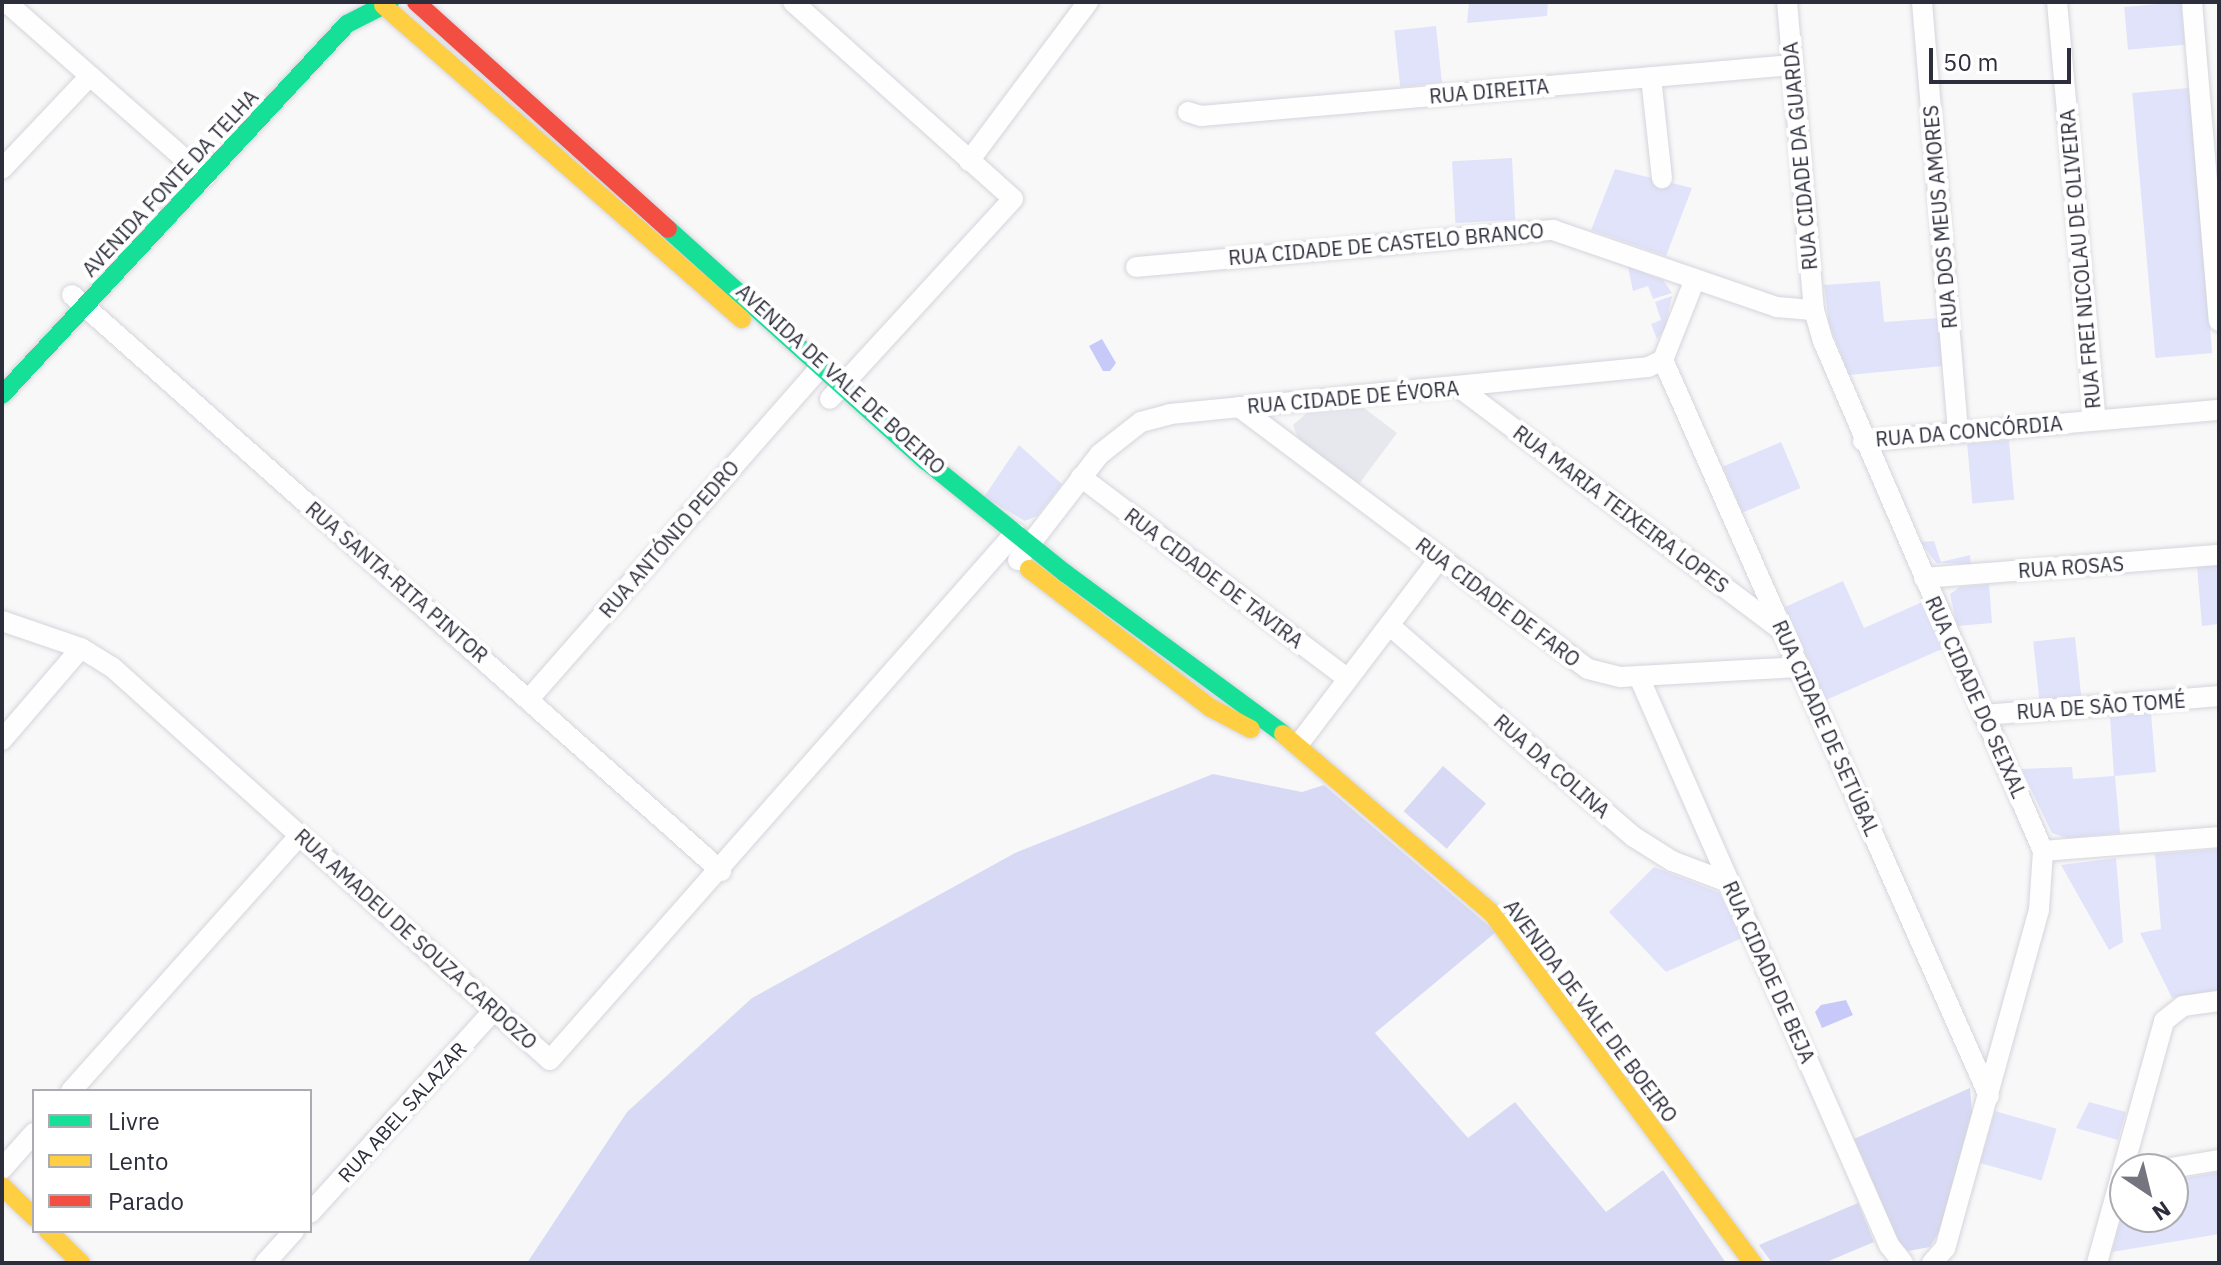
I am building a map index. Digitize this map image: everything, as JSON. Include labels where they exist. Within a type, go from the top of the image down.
[{"type":"street","points":[[6,2],[198,171]]},
{"type":"street","name":"AVENIDA DE VALE DE BOEIRO","points":[[416,2],[836,392],[1017,547],[1298,745],[1492,913],[1753,1263]]},
{"type":"street","points":[[793,2],[1013,199],[836,392]]},
{"type":"street","points":[[969,161],[1088,2]]},
{"type":"street","name":"RUA CIDADE DA GUARDA","points":[[1787,2],[1814,310]]},
{"type":"street","name":"RUA DOS MEUS AMORES","points":[[1922,2],[1958,432]]},
{"type":"street","name":"RUA FREI NICOLAU DE OLIVEIRA","points":[[2057,2],[2095,420]]},
{"type":"street","points":[[2192,2],[2219,321]]},
{"type":"street","name":"AVENIDA FONTE DA TELHA","points":[[198,171],[338,4]]},
{"type":"street","name":"AVENIDA DE VALE DE BOEIRO","points":[[377,4],[815,372]]},
{"type":"street","name":"AVENIDA FONTE DA TELHA","points":[[2,395],[78,300],[198,171],[347,24],[377,4]]},
{"type":"street","name":"RUA DIREITA","points":[[1188,112],[1201,116],[1792,65]]},
{"type":"street","points":[[2,169],[90,76]]},
{"type":"street","points":[[1651,77],[1662,178]]},
{"type":"street","name":"RUA CIDADE DE CASTELO BRANCO","points":[[1136,267],[1553,230],[1777,307],[1814,310]]},
{"type":"street","points":[[1663,360],[1695,279]]},
{"type":"street","name":"AVENIDA FONTE DA TELHA","points":[[2,370],[78,300]]},
{"type":"street","name":"RUA SANTA-RITA PINTOR","points":[[78,300],[721,871]]},
{"type":"street","name":"RUA CIDADE DO SEIXAL","points":[[1814,310],[1863,441],[2043,851],[2039,910],[1989,1096]]},
{"type":"street","name":"RUA CIDADE DE ÉVORA","points":[[1017,547],[1112,441],[1141,422],[1239,407],[1460,388],[1631,369],[1663,360]]},
{"type":"street","name":"RUA CIDADE DE SETÚBAL","points":[[1663,360],[1989,1096]]},
{"type":"street","name":"RUA ANTÓNIO PEDRO","points":[[529,699],[815,372]]},
{"type":"street","name":"RUA MARIA TEIXEIRA LOPES","points":[[1460,388],[1782,631]]},
{"type":"street","name":"RUA CIDADE DE FARO","points":[[1239,407],[1575,661],[1605,675],[1639,677],[1798,667]]},
{"type":"street","name":"RUA DA CONCÓRDIA","points":[[1863,441],[2219,410]]},
{"type":"street","name":"RUA CIDADE DE TAVIRA","points":[[1081,477],[1347,678]]},
{"type":"street","name":"RUA AMADEU DE SOUZA CARDOZO","points":[[2,621],[81,648],[112,667],[550,1060],[1017,547]]},
{"type":"street","name":"RUA ROSAS","points":[[1924,578],[2219,555]]},
{"type":"street","points":[[1298,745],[1439,559]]},
{"type":"street","name":"RUA DA COLINA","points":[[1389,625],[1634,837],[1672,861],[1730,883]]},
{"type":"street","points":[[2,740],[81,648]]},
{"type":"street","name":"RUA CIDADE DE BEJA","points":[[1639,677],[1889,1245],[1903,1263]]},
{"type":"street","name":"RUA DE SÃO TOMÉ","points":[[1984,715],[2219,696]]},
{"type":"street","points":[[73,1089],[300,835]]},
{"type":"street","points":[[2043,851],[2219,837]]},
{"type":"street","points":[[2129,1153],[2164,1021],[2183,1006],[2219,1001]]},
{"type":"street","name":"RUA ABEL SALAZAR","points":[[312,1211],[494,1010]]},
{"type":"street","points":[[1932,1263],[1945,1248],[1989,1096]]},
{"type":"street","points":[[2,1169],[32,1135]]},
{"type":"street","points":[[2189,1165],[2219,1160]]},
{"type":"street","points":[[4,1191],[32,1215]]},
{"type":"street","points":[[2097,1263],[2109,1223]]},
{"type":"street","points":[[50,1233],[81,1263]]},
{"type":"street","points":[[265,1263],[292,1233]]},
{"type":"shaded area","points":[[1469,2],[1548,2],[1547,16],[1467,23]]},
{"type":"shaded area","points":[[2181,2],[2185,45],[2128,50],[2124,7]]},
{"type":"shaded area","points":[[1436,26],[1442,83],[1400,87],[1394,30]]},
{"type":"shaded area","points":[[2189,88],[2212,353],[2155,358],[2132,93]]},
{"type":"shaded area","points":[[1512,158],[1515,220],[1455,223],[1452,161]]},
{"type":"shaded area","points":[[1615,169],[1692,188],[1666,256],[1591,230]]},
{"type":"shaded area","points":[[1628,267],[1663,280],[1672,293],[1653,299],[1648,286],[1633,291]]},
{"type":"shaded area","points":[[1880,281],[1884,322],[1939,318],[1943,366],[1849,375],[1829,324],[1824,285]]},
{"type":"shaded area","points":[[1672,296],[1665,328],[1657,339],[1651,324],[1661,320],[1655,302]]},
{"type":"shaded area","points":[[1364,408],[1397,433],[1359,484],[1298,438],[1293,425],[1307,413]]},
{"type":"shaded area","points":[[2009,440],[2014,500],[1972,503],[1967,444]]},
{"type":"shaded area","points":[[1781,442],[1801,488],[1743,513],[1723,467]]},
{"type":"shaded area","points":[[1019,445],[1062,484],[1037,516],[1025,521],[984,497]]},
{"type":"shaded area","points":[[1934,541],[1941,562],[1970,555],[1971,564],[1936,563],[1921,542]]},
{"type":"shaded area","points":[[2219,565],[2219,624],[2202,626],[2197,567]]},
{"type":"shaded area","points":[[1843,581],[1864,628],[1922,602],[1942,649],[1826,700],[1785,607]]},
{"type":"shaded area","points":[[1989,584],[1992,623],[1957,626],[1950,594],[1960,587]]},
{"type":"shaded area","points":[[2075,637],[2081,696],[2039,700],[2033,641]]},
{"type":"shaded area","points":[[2151,713],[2156,772],[2115,776],[2120,833],[2067,838],[2052,833],[2021,769],[2072,767],[2073,779],[2114,776],[2110,717]]},
{"type":"shaded area","points":[[1443,766],[1486,803],[1447,849],[1404,811]]},
{"type":"shaded area","points":[[1213,774],[1302,792],[1324,785],[1496,932],[1375,1033],[1468,1138],[1515,1102],[1606,1212],[1663,1170],[1726,1263],[527,1263],[627,1112],[752,998],[1015,853]]},
{"type":"shaded area","points":[[2219,849],[2219,990],[2172,998],[2140,933],[2161,929],[2155,854]]},
{"type":"shaded area","points":[[2116,858],[2123,942],[2109,950],[2061,865]]},
{"type":"shaded area","points":[[1654,867],[1720,893],[1742,938],[1666,972],[1609,912]]},
{"type":"shaded area","points":[[1970,1088],[1972,1112],[1939,1232],[1930,1247],[1908,1251],[1899,1242],[1854,1139]]},
{"type":"shaded area","points":[[2089,1102],[2126,1112],[2118,1140],[2076,1128]]},
{"type":"shaded area","points":[[1995,1111],[2057,1129],[2042,1181],[1980,1163]]},
{"type":"shaded area","points":[[2219,1172],[2219,1234],[2112,1252],[2117,1233],[2189,1233],[2189,1177]]},
{"type":"shaded area","points":[[1858,1203],[1874,1242],[1824,1263],[1772,1263],[1759,1245]]},
{"type":"water","points":[[1102,339],[1116,363],[1110,371],[1103,371],[1089,346]]},
{"type":"water","points":[[1846,1000],[1853,1015],[1822,1028],[1815,1012],[1821,1005]]},
{"type":"traffic: fast","points":[[2,395],[347,24],[390,2]]},
{"type":"traffic: fast","points":[[668,229],[926,461],[1065,573],[1283,734]]},
{"type":"traffic: slow","points":[[383,5],[742,319]]},
{"type":"traffic: slow","points":[[1029,569],[1211,708],[1251,729]]},
{"type":"traffic: slow","points":[[1283,734],[1492,913],[1753,1263]]},
{"type":"traffic: slow","points":[[2,1186],[32,1215]]},
{"type":"traffic: slow","points":[[50,1233],[81,1263]]},
{"type":"traffic: jam","points":[[416,2],[668,229]]}]
